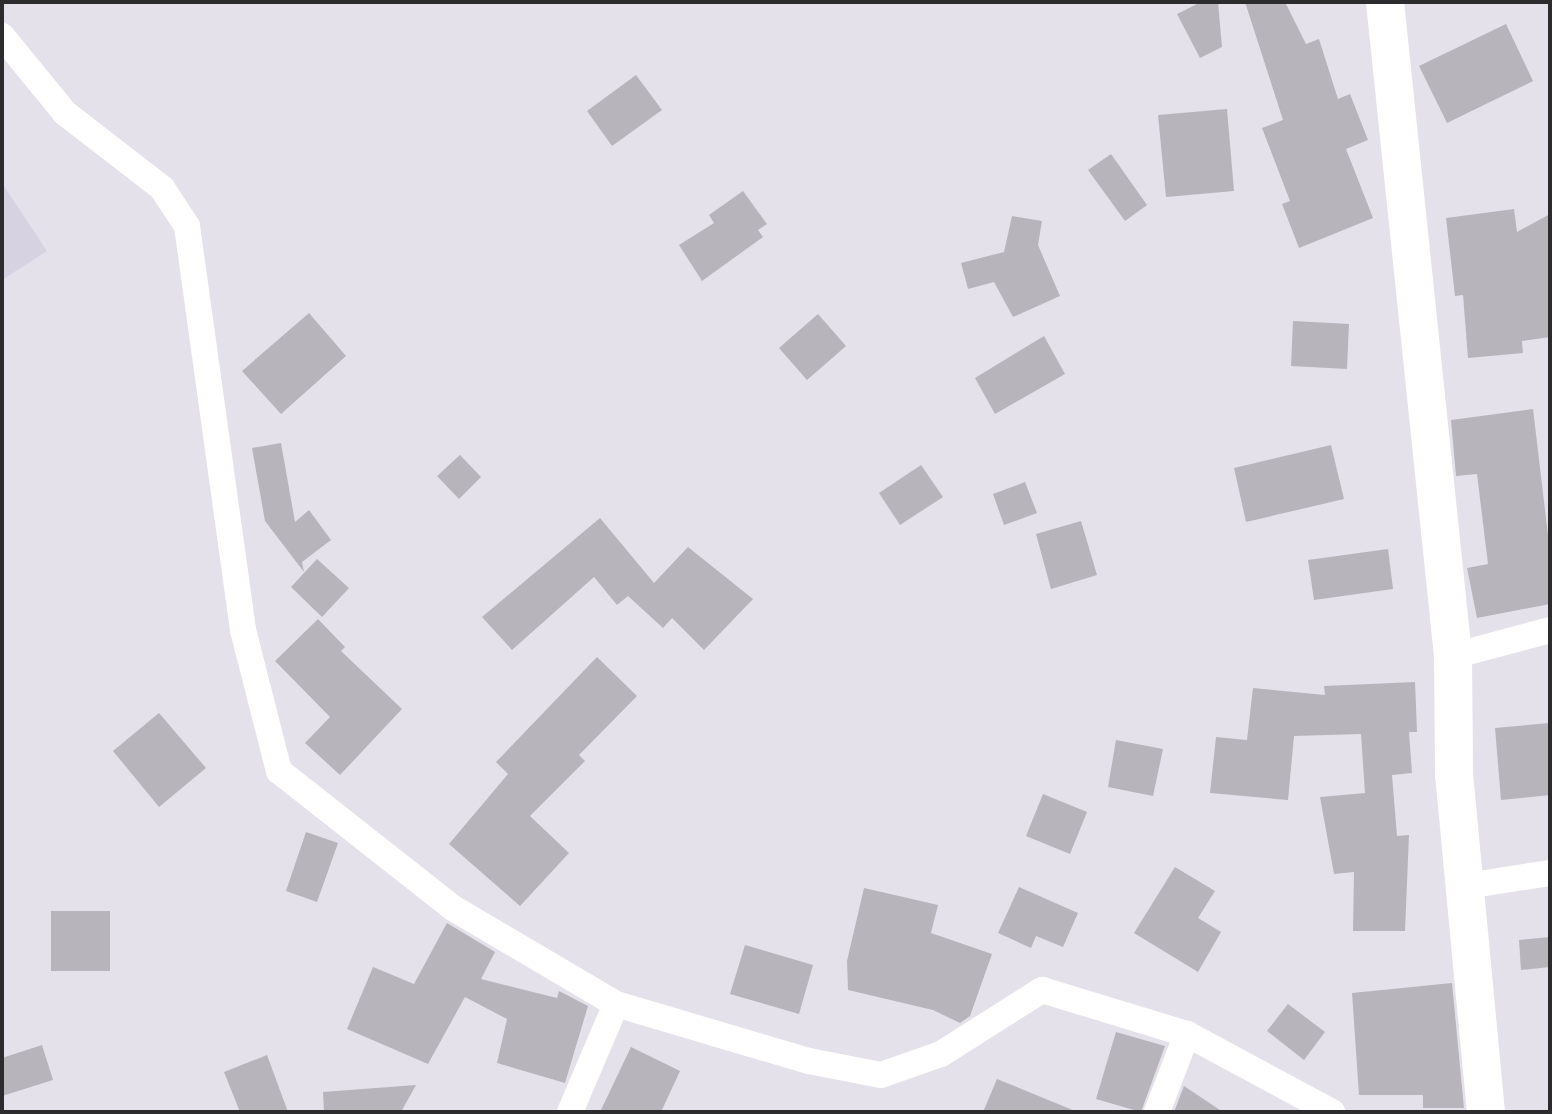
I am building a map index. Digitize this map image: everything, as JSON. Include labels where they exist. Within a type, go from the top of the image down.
[{"type":"street","points":[[1385,2],[1453,656],[1454,774],[1486,1112]]},
{"type":"street","points":[[2,36],[65,113],[162,188],[187,226],[243,630],[279,771],[453,908],[616,1004],[809,1061],[881,1075],[941,1054],[1042,990],[1187,1034],[1332,1112]]},
{"type":"street","points":[[1453,656],[1550,630]]},
{"type":"street","points":[[1466,886],[1550,873]]},
{"type":"street","points":[[570,1112],[616,1004]]},
{"type":"street","points":[[1157,1112],[1187,1034]]},
{"type":"shaded area","points":[[2,183],[47,251],[2,280]]},
{"type":"building","points":[[1201,2],[1218,2],[1222,47],[1200,58],[1177,14]]},
{"type":"building","points":[[1245,2],[1285,2],[1306,44],[1319,39],[1338,99],[1350,94],[1368,140],[1346,149],[1373,218],[1299,248],[1282,204],[1290,201],[1262,128],[1283,120]]},
{"type":"building","points":[[1506,24],[1533,81],[1447,123],[1419,66]]},
{"type":"building","points":[[636,75],[662,110],[612,146],[587,111]]},
{"type":"building","points":[[1227,109],[1234,191],[1166,197],[1158,115]]},
{"type":"building","points":[[1111,154],[1147,205],[1125,221],[1088,170]]},
{"type":"building","points":[[743,191],[767,224],[758,230],[763,237],[702,281],[679,245],[714,223],[709,215]]},
{"type":"building","points":[[1514,209],[1517,232],[1550,214],[1550,337],[1522,341],[1523,353],[1468,358],[1463,295],[1455,296],[1446,218]]},
{"type":"building","points":[[1012,216],[1042,221],[1038,245],[1060,296],[1013,317],[994,282],[968,289],[961,263],[1004,252]]},
{"type":"building","points":[[309,313],[346,356],[281,414],[242,371]]},
{"type":"building","points":[[818,314],[846,346],[807,380],[779,348]]},
{"type":"building","points":[[1293,321],[1349,324],[1347,369],[1291,366]]},
{"type":"building","points":[[1044,336],[1065,374],[995,414],[975,378]]},
{"type":"building","points":[[1533,409],[1550,552],[1550,604],[1477,618],[1467,568],[1488,564],[1477,474],[1456,476],[1451,420]]},
{"type":"building","points":[[281,443],[295,522],[309,510],[331,540],[302,562],[304,572],[265,521],[252,448]]},
{"type":"building","points":[[1331,445],[1344,499],[1246,522],[1234,468]]},
{"type":"building","points":[[460,455],[481,477],[459,499],[437,476]]},
{"type":"building","points":[[921,465],[943,497],[900,525],[879,493]]},
{"type":"building","points":[[1025,482],[1037,513],[1004,525],[993,494]]},
{"type":"building","points":[[600,518],[654,583],[688,547],[753,599],[704,650],[672,618],[663,628],[628,596],[617,605],[594,577],[512,650],[482,617]]},
{"type":"building","points":[[1081,521],[1097,575],[1051,589],[1036,534]]},
{"type":"building","points":[[1388,549],[1393,589],[1314,600],[1308,560]]},
{"type":"building","points":[[317,559],[349,588],[322,617],[291,587]]},
{"type":"building","points":[[318,619],[345,647],[341,651],[402,709],[340,775],[305,743],[330,717],[275,661]]},
{"type":"building","points":[[597,657],[637,696],[579,755],[585,761],[530,816],[569,853],[520,906],[449,844],[508,774],[496,762]]},
{"type":"building","points":[[1415,682],[1417,732],[1409,732],[1412,773],[1392,775],[1397,836],[1409,835],[1405,931],[1353,931],[1354,872],[1334,874],[1320,797],[1365,793],[1361,734],[1294,736],[1288,800],[1210,793],[1216,737],[1247,740],[1253,688],[1325,695],[1324,686]]},
{"type":"building","points":[[159,713],[206,768],[159,807],[113,751]]},
{"type":"building","points":[[1550,723],[1550,795],[1501,800],[1495,728]]},
{"type":"building","points":[[1116,740],[1163,749],[1153,796],[1108,787]]},
{"type":"building","points":[[1043,794],[1087,812],[1070,854],[1026,836]]},
{"type":"building","points":[[306,832],[338,843],[317,902],[286,891]]},
{"type":"building","points":[[1175,867],[1215,891],[1198,918],[1221,932],[1198,972],[1134,933]]},
{"type":"building","points":[[1019,887],[1078,913],[1063,947],[1036,936],[1031,948],[998,933]]},
{"type":"building","points":[[864,888],[938,905],[931,933],[992,954],[970,1016],[960,1023],[933,1010],[848,990],[847,961]]},
{"type":"building","points":[[51,911],[110,911],[110,971],[51,971]]},
{"type":"building","points":[[447,923],[495,952],[481,979],[557,998],[559,991],[588,1006],[565,1083],[497,1063],[507,1019],[465,997],[428,1064],[347,1029],[373,967],[414,984]]},
{"type":"building","points":[[1550,937],[1550,967],[1521,970],[1519,940]]},
{"type":"building","points":[[745,945],[813,965],[799,1014],[730,994]]},
{"type":"building","points":[[1452,983],[1464,1108],[1423,1108],[1423,1095],[1359,1095],[1352,993]]},
{"type":"building","points":[[1288,1004],[1325,1032],[1304,1060],[1267,1031]]},
{"type":"building","points":[[1116,1032],[1165,1046],[1141,1112],[1096,1099]]},
{"type":"building","points":[[42,1045],[53,1080],[2,1096],[2,1058]]},
{"type":"building","points":[[631,1047],[680,1071],[661,1112],[600,1112]]},
{"type":"building","points":[[267,1055],[288,1112],[240,1112],[224,1072]]},
{"type":"building","points":[[997,1079],[1075,1111],[1075,1112],[983,1112]]},
{"type":"building","points":[[416,1085],[401,1112],[324,1112],[323,1092]]},
{"type":"building","points":[[1184,1086],[1223,1112],[1174,1112]]}]
